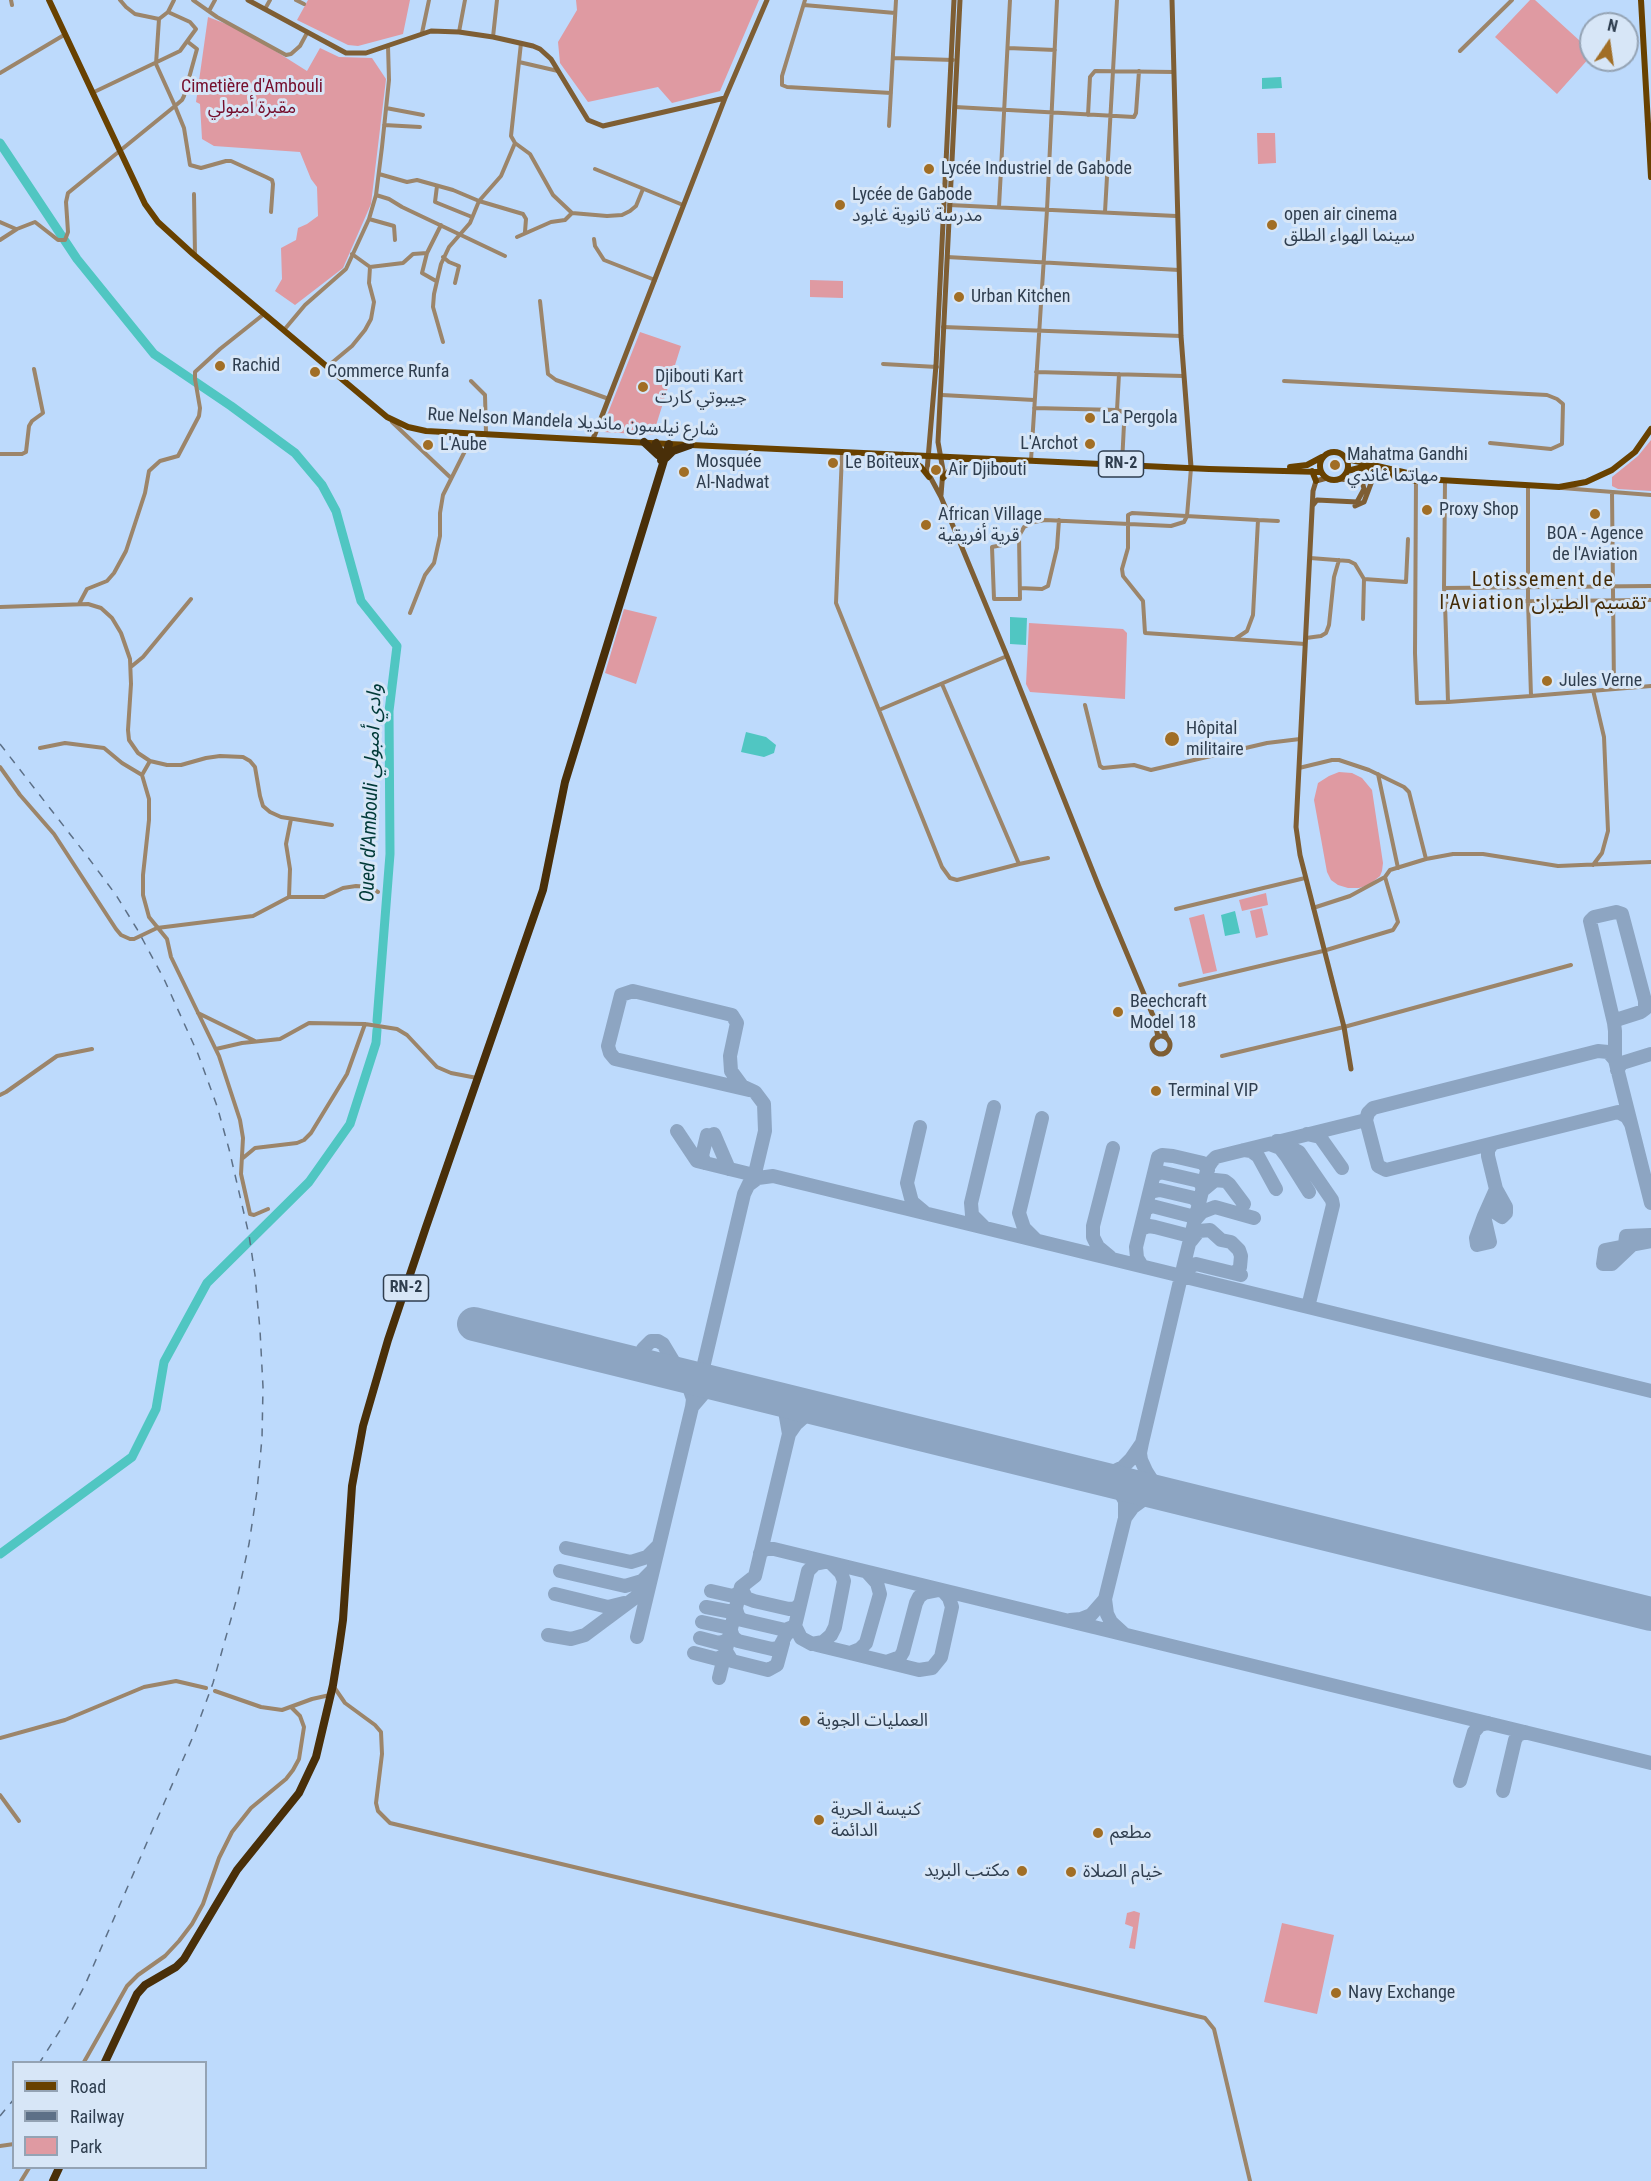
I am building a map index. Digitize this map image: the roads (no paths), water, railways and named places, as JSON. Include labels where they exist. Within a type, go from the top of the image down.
[{"type":"highway","points":[[644,442],[657,453],[661,465]]},
{"type":"highway","name":"RN-2","points":[[656,443],[661,453],[661,465]]},
{"type":"highway","name":"RN-2","points":[[105,2061],[137,1994],[145,1985],[176,1967],[184,1959],[237,1870],[299,1793],[316,1757],[333,1685],[343,1620],[352,1486],[363,1426],[388,1340],[543,890],[565,782],[669,444]]},
{"type":"highway","points":[[661,465],[673,451],[690,445]]},
{"type":"main road","name":"Rue Nelson Mandela شارع نيلسون مانديلا","points":[[49,0],[145,204],[158,222],[195,256],[387,417],[415,429],[690,445],[1321,472]]},
{"type":"main road","points":[[1641,0],[1651,177]]},
{"type":"main road","name":"RN-2","points":[[1347,471],[1359,468],[1385,474],[1445,481],[1559,487],[1586,482],[1612,470],[1635,452],[1651,429]]},
{"type":"main road","name":"RN-2","points":[[1323,457],[1334,451],[1341,453],[1347,459],[1418,478]]},
{"type":"main road","points":[[903,455],[921,467],[929,477]]},
{"type":"main road","points":[[943,478],[953,467],[971,457]]},
{"type":"main road","name":"Rue Nelson Mandela شارع نيلسون مانديلا","points":[[1271,470],[1307,465],[1323,457]]},
{"type":"main road","points":[[1323,457],[1320,464],[1321,472],[1327,478],[1339,479],[1347,471],[1347,459]]},
{"type":"main road","points":[[1312,471],[1316,481]]},
{"type":"street","points":[[120,0],[135,14],[159,19]]},
{"type":"street","points":[[174,0],[168,12],[159,19],[156,64],[184,128],[190,165],[201,168],[226,161],[272,180],[271,212]]},
{"type":"street","points":[[193,0],[286,55],[291,54],[300,46],[307,33]]},
{"type":"street","points":[[209,11],[215,0]]},
{"type":"street","points":[[248,0],[346,53],[366,53],[422,33],[459,32],[493,37],[540,49],[558,70],[582,114],[588,120],[603,126],[725,98]]},
{"type":"street","points":[[265,9],[270,0]]},
{"type":"street","points":[[296,0],[304,4]]},
{"type":"street","points":[[422,33],[429,0]]},
{"type":"street","points":[[459,32],[465,0]]},
{"type":"street","points":[[493,37],[497,0]]},
{"type":"street","points":[[593,439],[725,98],[767,0]]},
{"type":"street","points":[[889,126],[896,0]]},
{"type":"street","points":[[946,205],[954,107],[954,0]]},
{"type":"street","points":[[941,497],[943,478],[938,442],[942,394],[937,326],[960,0]]},
{"type":"street","points":[[999,207],[1010,0]]},
{"type":"street","points":[[1031,460],[1053,113],[1057,0]]},
{"type":"street","points":[[1105,212],[1117,0]]},
{"type":"street","points":[[1019,537],[992,547],[994,599],[1020,599],[1019,537],[1024,528],[1034,522],[1059,520],[1171,526],[1184,522],[1187,516],[1191,468],[1183,376],[1176,216],[1172,0]]},
{"type":"street","points":[[1460,51],[1512,0]]},
{"type":"street","points":[[891,93],[782,85],[782,76],[805,3],[895,13]]},
{"type":"street","points":[[92,94],[174,56],[188,42],[196,29],[194,26],[168,12]]},
{"type":"street","points":[[0,73],[64,35]]},
{"type":"street","points":[[0,240],[17,229],[35,222],[58,240],[65,240],[68,232],[66,202],[68,193],[179,104],[184,96],[197,49],[188,42]]},
{"type":"street","points":[[521,43],[510,136],[530,154],[553,195],[572,213],[595,216],[622,215],[636,206],[643,189]]},
{"type":"street","points":[[284,330],[305,305],[346,269],[369,219],[379,174],[389,72],[388,45]]},
{"type":"street","points":[[1008,48],[1055,50]]},
{"type":"street","points":[[893,58],[954,60]]},
{"type":"street","points":[[519,62],[558,70]]},
{"type":"street","points":[[1088,115],[1092,73],[1099,69],[1174,72]]},
{"type":"street","points":[[954,107],[1131,118],[1136,115],[1138,72]]},
{"type":"street","points":[[386,108],[423,115]]},
{"type":"street","points":[[384,124],[420,127]]},
{"type":"street","points":[[443,342],[433,307],[436,281],[443,257],[470,222],[479,201],[501,176],[515,142]]},
{"type":"street","points":[[595,169],[684,205]]},
{"type":"street","points":[[379,174],[407,182],[417,180],[453,190],[525,216],[525,232]]},
{"type":"street","points":[[437,186],[435,202],[472,217]]},
{"type":"street","points":[[194,194],[195,256]]},
{"type":"street","points":[[376,195],[389,199],[505,256]]},
{"type":"street","points":[[946,205],[1176,216]]},
{"type":"street","points":[[518,237],[551,222],[565,220],[572,213]]},
{"type":"street","points":[[369,219],[394,226],[394,240]]},
{"type":"street","points":[[0,222],[17,229]]},
{"type":"street","points":[[436,281],[422,273],[427,253],[441,225]]},
{"type":"street","points":[[594,239],[595,246],[604,260],[655,280]]},
{"type":"street","points":[[352,254],[370,267],[403,264],[413,254],[427,253]]},
{"type":"street","points":[[443,257],[459,266],[455,283]]},
{"type":"street","points":[[943,257],[1179,270]]},
{"type":"street","points":[[943,257],[944,327],[927,467],[929,477],[941,497],[1007,656],[1154,1018],[1158,1037]]},
{"type":"street","points":[[328,366],[352,346],[371,319],[374,302],[369,282],[370,267]]},
{"type":"street","points":[[540,301],[548,375],[609,399]]},
{"type":"street","points":[[79,604],[87,589],[107,581],[114,573],[126,550],[149,471],[160,461],[178,456],[199,416],[195,372],[212,355],[265,313]]},
{"type":"street","points":[[937,326],[1181,336]]},
{"type":"street","points":[[884,364],[939,367]]},
{"type":"street","points":[[0,454],[26,452],[29,426],[32,421],[43,414],[34,369]]},
{"type":"street","points":[[1036,372],[1183,376]]},
{"type":"street","points":[[1117,410],[1119,374]]},
{"type":"street","points":[[471,381],[485,395],[486,433]]},
{"type":"street","points":[[1284,381],[1547,395],[1563,404],[1562,444],[1551,449],[1490,443]]},
{"type":"street","points":[[942,394],[1034,400]]},
{"type":"street","points":[[1034,408],[1117,410],[1126,413],[1122,464]]},
{"type":"street","points":[[387,417],[451,478]]},
{"type":"street","points":[[410,613],[425,575],[434,563],[440,536],[443,495],[474,432]]},
{"type":"street","points":[[842,452],[836,603],[944,873],[950,878],[957,879],[1048,858]]},
{"type":"street","points":[[1313,506],[1316,503],[1355,506],[1362,504],[1368,495],[1371,480],[1385,474]]},
{"type":"street","points":[[1327,478],[1316,481],[1313,491],[1296,827],[1305,878],[1344,1027],[1351,1069]]},
{"type":"street","points":[[1418,478],[1415,642],[1418,703],[1651,686]]},
{"type":"street","points":[[1313,506],[1317,500],[1357,502],[1364,489],[1362,482],[1339,479]]},
{"type":"street","points":[[1445,481],[1444,602],[1448,702]]},
{"type":"street","points":[[1528,486],[1531,696]]},
{"type":"street","points":[[1559,487],[1651,495]]},
{"type":"street","points":[[1612,492],[1614,689]]},
{"type":"street","points":[[1278,521],[1132,513],[1128,515],[1128,548],[1122,568],[1123,576],[1143,601],[1145,633],[1306,641],[1321,636],[1326,633],[1329,625],[1334,577],[1339,560]]},
{"type":"street","points":[[1020,588],[1042,589],[1048,586],[1057,548],[1059,520]]},
{"type":"street","points":[[1235,639],[1247,631],[1253,615],[1258,520]]},
{"type":"street","points":[[1364,579],[1406,582],[1408,539]]},
{"type":"street","points":[[1309,558],[1349,561],[1355,564],[1364,579],[1363,619]]},
{"type":"street","points":[[1444,588],[1651,586]]},
{"type":"street","points":[[131,667],[143,657],[191,599]]},
{"type":"street","points":[[1444,602],[1651,600]]},
{"type":"street","points":[[0,607],[88,604],[102,608],[112,618],[121,633],[131,667],[128,730],[129,740],[138,753],[150,761],[167,765],[181,765],[206,758],[243,757],[255,767],[260,796],[264,806],[270,812],[291,819],[332,825]]},
{"type":"street","points":[[879,710],[1007,656]]},
{"type":"street","points":[[942,684],[1019,864]]},
{"type":"street","points":[[1593,690],[1604,737],[1608,831],[1602,853],[1593,865]]},
{"type":"street","points":[[1085,705],[1100,766],[1103,768],[1134,765],[1151,770],[1267,743],[1300,739]]},
{"type":"street","points":[[40,748],[65,743],[104,748],[122,763],[142,775],[149,799],[143,896],[148,917],[167,939],[171,957],[216,1048],[240,1120],[243,1138],[241,1174],[250,1214],[254,1215],[268,1209]]},
{"type":"street","points":[[1299,768],[1339,760],[1397,783],[1409,792],[1426,859]]},
{"type":"street","points":[[142,775],[150,761]]},
{"type":"street","points":[[0,767],[20,795],[54,834],[121,935],[134,939],[157,928],[240,919],[262,912],[289,897],[324,897],[343,888],[356,886],[370,887],[378,892]]},
{"type":"street","points":[[1378,774],[1398,868]]},
{"type":"street","points":[[289,897],[290,869],[286,844],[291,819]]},
{"type":"street","points":[[1313,908],[1350,896],[1385,877],[1390,870],[1426,859],[1453,854],[1483,854],[1558,866],[1651,862]]},
{"type":"street","points":[[1179,985],[1323,951],[1393,930],[1398,922],[1385,877]]},
{"type":"street","points":[[1176,909],[1305,878]]},
{"type":"street","points":[[1222,1056],[1344,1027],[1571,965]]},
{"type":"street","points":[[197,1012],[256,1042]]},
{"type":"street","points":[[1154,1018],[1162,1027],[1170,1044],[1169,1049],[1159,1053],[1153,1046],[1153,1041],[1158,1037],[1167,1038]]},
{"type":"street","points":[[216,1048],[280,1040],[309,1023],[365,1024],[397,1029],[407,1035],[437,1067],[477,1078]]},
{"type":"street","points":[[241,1161],[255,1148],[297,1143],[311,1133],[347,1074],[365,1024]]},
{"type":"street","points":[[0,1095],[57,1056],[92,1048]]},
{"type":"street","points":[[0,1738],[65,1720],[144,1687],[176,1682],[206,1688]]},
{"type":"street","points":[[333,1685],[345,1703],[381,1732],[382,1754],[376,1803],[378,1810],[390,1823],[1205,2018],[1214,2029],[1250,2181]]},
{"type":"street","points":[[215,1691],[261,1707],[282,1710],[330,1695]]},
{"type":"street","points":[[85,2061],[127,1986],[138,1975],[165,1956],[192,1924],[203,1904],[219,1858],[232,1833],[251,1808],[286,1779],[293,1770],[300,1753],[304,1726],[300,1716],[291,1707]]},
{"type":"street","points":[[0,1795],[19,1821]]},
{"type":"waterway","name":"Oued d'Ambouli وادي أمبولي","points":[[0,143],[77,259],[154,354],[295,453],[322,485],[336,511],[361,601],[397,646],[389,711],[390,854],[377,1021]]},
{"type":"waterway","name":"Oued d'Ambouli وادي أمبولي","points":[[0,1554],[132,1457],[156,1409],[164,1362],[207,1283],[309,1182],[350,1124],[376,1043],[377,1030]]},
{"type":"railway","points":[[0,744],[116,895],[164,979],[198,1054],[217,1106],[249,1235],[255,1275],[263,1387],[262,1438],[249,1544],[238,1594],[213,1683],[195,1732],[85,1985],[41,2061]]},
{"type":"railway","points":[[0,2116],[12,2101]]},
{"type":"place","name":"Lycée Industriel de Gabode","points":[[929,169]]},
{"type":"place","name":"Lycée de Gabode مدرسة ثانوية غابود","points":[[840,205]]},
{"type":"place","name":"open air cinema سينما الهواء الطلق","points":[[1272,225]]},
{"type":"place","name":"Urban Kitchen","points":[[959,297]]},
{"type":"place","name":"Rachid","points":[[220,366]]},
{"type":"place","name":"Commerce Runfa","points":[[315,372]]},
{"type":"place","name":"Djibouti Kart جيبوتي كارت","points":[[643,387]]},
{"type":"place","name":"La Pergola","points":[[1090,418]]},
{"type":"place","name":"L'Archot","points":[[1090,444]]},
{"type":"place","name":"L'Aube","points":[[428,445]]},
{"type":"place","name":"Le Boiteux","points":[[833,463]]},
{"type":"place","name":"Mahatma Gandhi مهاتما غاندي","points":[[1335,465]]},
{"type":"place","name":"Air Djibouti","points":[[936,470]]},
{"type":"place","name":"Mosquée Al-Nadwat","points":[[684,472]]},
{"type":"place","name":"Proxy Shop","points":[[1427,510]]},
{"type":"place","name":"BOA - Agence de l'Aviation","points":[[1595,514]]},
{"type":"place","name":"African Village قرية أفريقية","points":[[926,525]]},
{"type":"place","name":"Jules Verne","points":[[1547,681]]},
{"type":"place","name":"Hôpital militaire","points":[[1172,739]]},
{"type":"place","name":"Beechcraft Model 18","points":[[1118,1012]]},
{"type":"place","name":"Terminal VIP","points":[[1156,1091]]},
{"type":"place","name":"العمليات الجوية","points":[[805,1721]]},
{"type":"place","name":"كنيسة الحرية الدائمة","points":[[819,1820]]},
{"type":"place","name":"مطعم","points":[[1098,1833]]},
{"type":"place","name":"مكتب البريد","points":[[1022,1871]]},
{"type":"place","name":"خيام الصلاة","points":[[1071,1872]]},
{"type":"place","name":"Navy Exchange","points":[[1336,1993]]},
{"type":"district","name":"Lotissement de l'Aviation تقسيم الطيران","points":[[1543,592]]},
{"type":"park label","name":"Cimetière d'Ambouli مقبرة أمبولي","points":[[252,97]]}]
